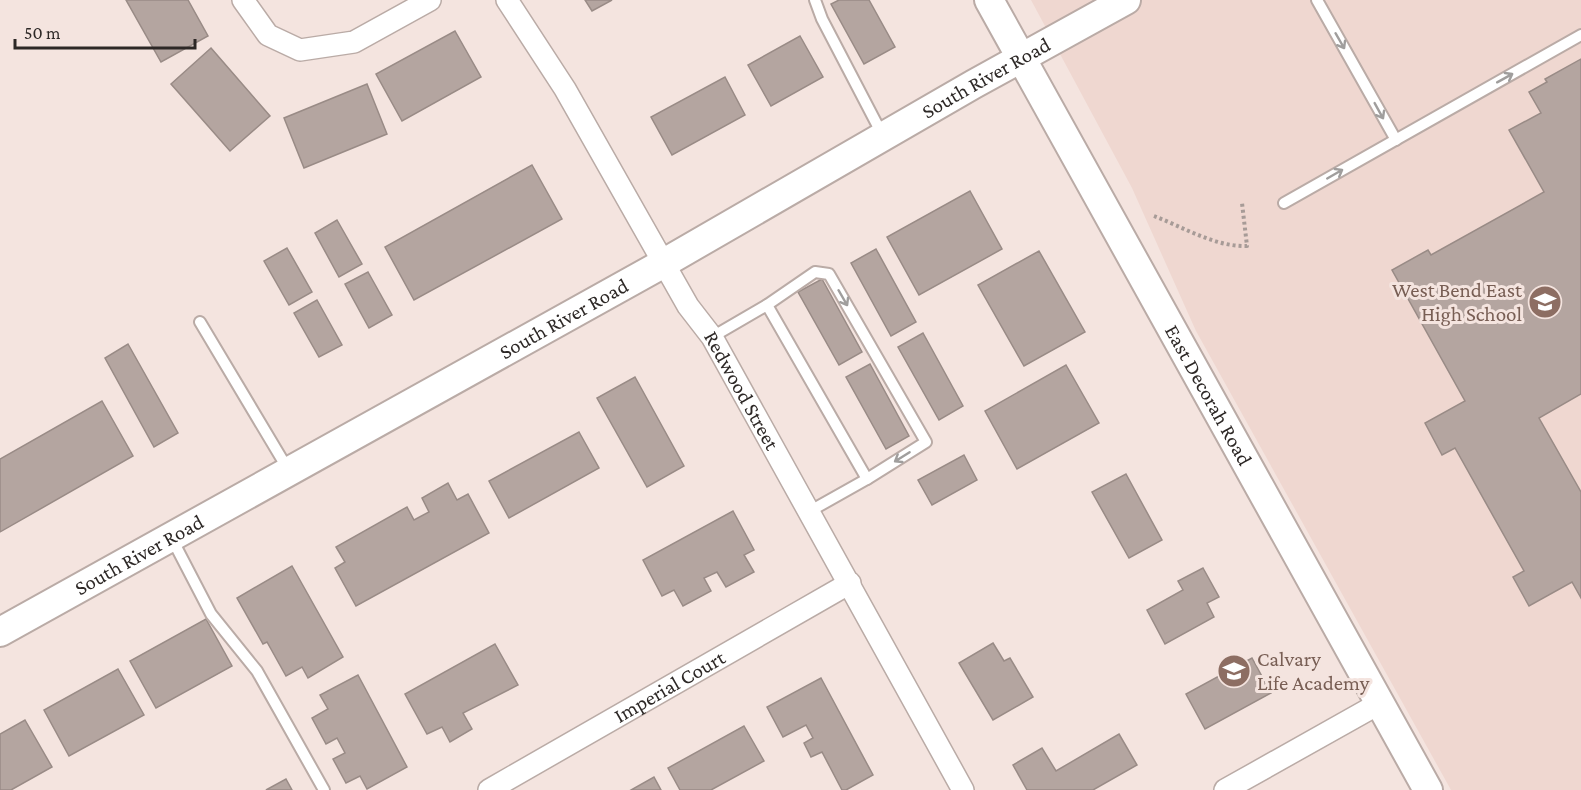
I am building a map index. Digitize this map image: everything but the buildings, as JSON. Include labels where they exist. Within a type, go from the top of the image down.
[{"type":"street","points":[[243,0],[268,35],[300,50],[354,42],[430,0]]},
{"type":"street","name":"Redwood Street","points":[[507,0],[565,89],[688,306],[712,337],[963,790]]},
{"type":"street","name":"East Decorah Road","points":[[989,0],[1428,790]]},
{"type":"street","name":"South River Road","points":[[0,632],[664,263],[1126,0]]},
{"type":"street","name":"Imperial Court","points":[[489,790],[850,583]]},
{"type":"street","points":[[1225,790],[1380,703]]},
{"type":"lane","points":[[815,0],[822,19],[883,137]]},
{"type":"lane","points":[[1317,0],[1396,140]]},
{"type":"lane","points":[[1284,203],[1581,35]]},
{"type":"lane","points":[[712,337],[767,305],[815,272],[829,274],[926,442],[810,511]]},
{"type":"lane","points":[[767,305],[867,479]]},
{"type":"lane","points":[[200,322],[289,471]]},
{"type":"lane","points":[[171,537],[211,614],[257,671],[324,790]]},
{"type":"path","points":[[1154,216],[1224,243],[1247,246],[1242,203]]},
{"type":"shaded area","points":[[1031,0],[1581,0],[1581,790],[1451,790],[1196,331],[1132,188]]},
{"type":"place","name":"West Bend East High School","points":[[1545,302]]},
{"type":"place","name":"Calvary Life Academy","points":[[1234,671]]}]
